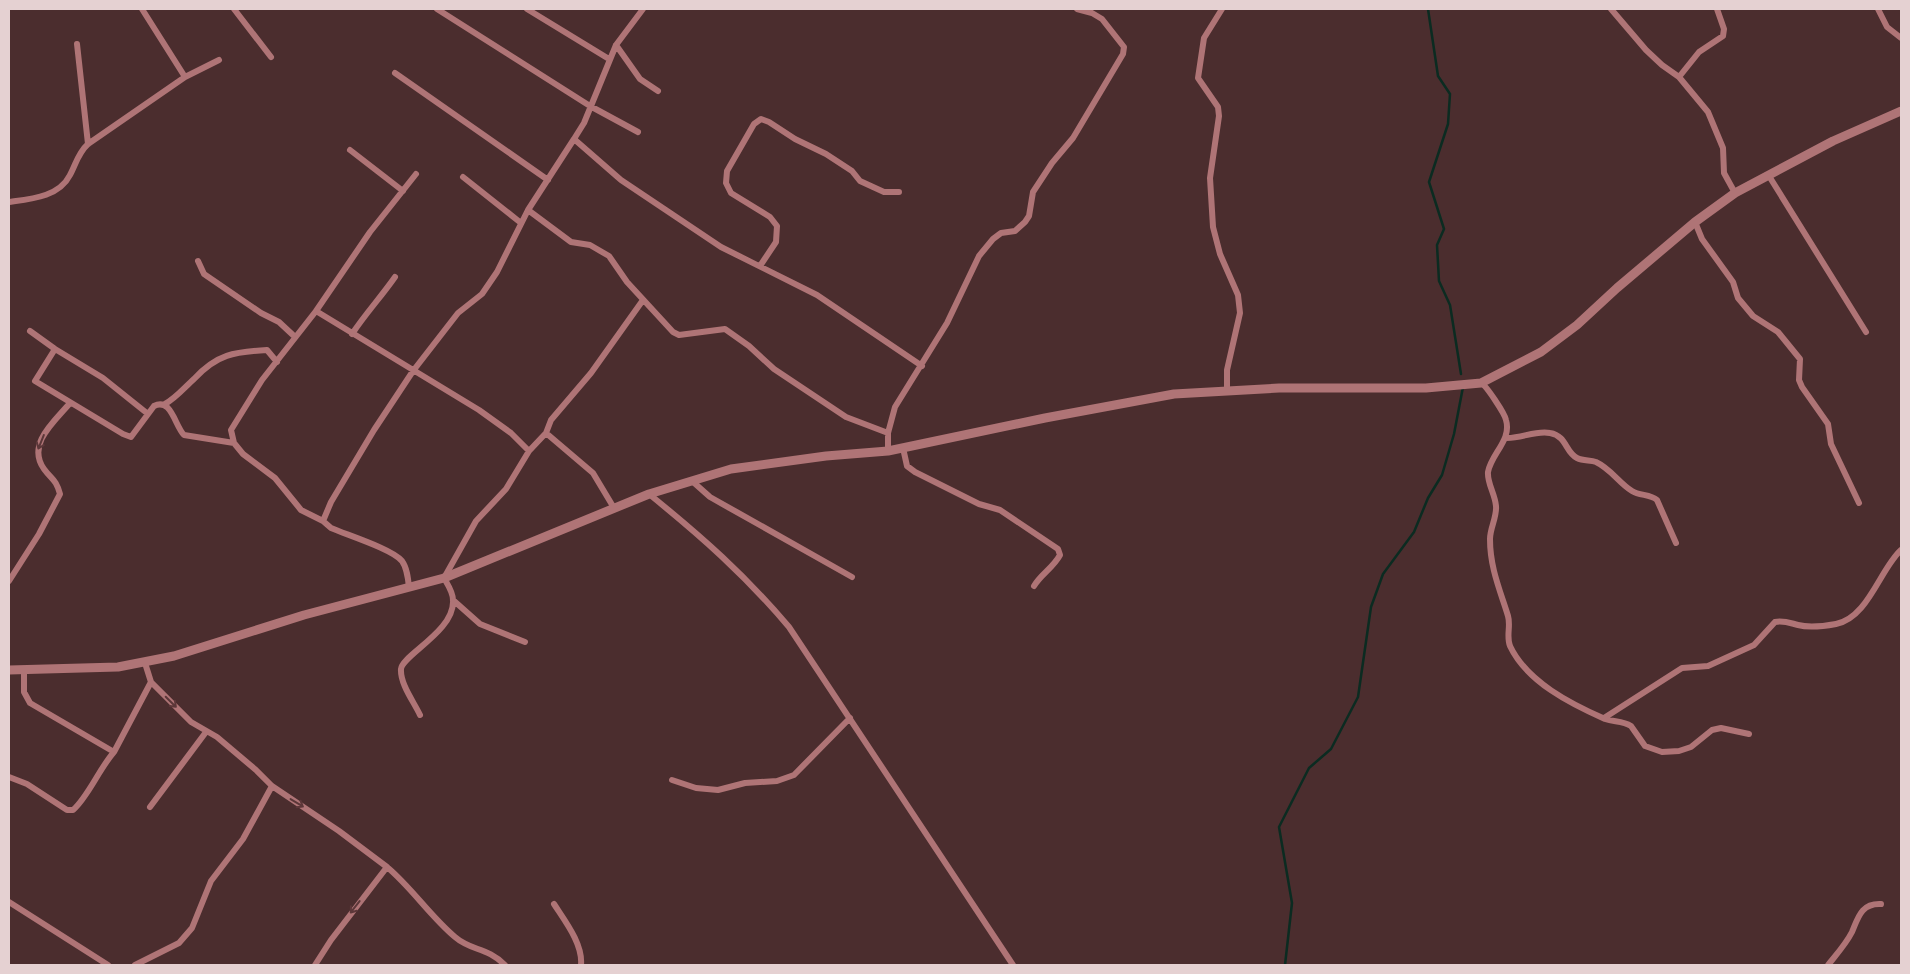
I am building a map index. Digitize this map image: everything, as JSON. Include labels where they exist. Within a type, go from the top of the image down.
[{"type":"street","points":[[142,9],[185,77]]},
{"type":"street","points":[[234,9],[271,57]]},
{"type":"street","points":[[437,9],[590,106],[638,132]]},
{"type":"street","points":[[526,9],[609,59]]},
{"type":"street","points":[[323,521],[331,502],[361,451],[413,371],[458,313],[482,294],[497,272],[528,210],[574,138],[616,45],[643,9]]},
{"type":"street","points":[[888,451],[888,434],[900,396],[922,366],[947,323],[980,256],[993,238],[1001,233],[1015,231],[1025,222],[1029,216],[1033,192],[1052,163],[1073,138],[1122,54],[1124,47],[1110,26],[1092,13],[1077,9]]},
{"type":"street","points":[[1222,9],[1204,38],[1198,78],[1218,107],[1220,116],[1210,178],[1213,227],[1220,254],[1238,295],[1240,313],[1227,370],[1227,392]]},
{"type":"street","points":[[1611,9],[1646,50],[1662,65],[1680,77],[1708,112],[1723,148],[1724,173],[1735,193]]},
{"type":"street","points":[[1680,77],[1699,52],[1723,36],[1724,29],[1717,9]]},
{"type":"street","points":[[1878,9],[1887,26],[1901,38]]},
{"type":"street","points":[[77,44],[88,144]]},
{"type":"street","points":[[616,45],[640,79],[658,91]]},
{"type":"street","points":[[9,202],[37,198],[60,189],[69,177],[81,151],[88,144],[185,77],[219,60]]},
{"type":"street","points":[[395,73],[548,180]]},
{"type":"street","points":[[9,670],[95,668],[145,662],[174,656],[304,615],[444,578],[649,494],[731,469],[826,456],[888,451],[1137,400],[1199,391],[1227,392],[1279,388],[1426,388],[1481,382],[1541,352],[1577,325],[1617,288],[1695,222],[1735,193],[1832,142],[1901,111]]},
{"type":"street","points":[[760,266],[776,242],[778,226],[770,217],[731,193],[726,183],[728,171],[754,124],[760,119],[770,122],[795,139],[826,154],[852,171],[860,181],[884,192],[899,192]]},
{"type":"street","points":[[574,138],[621,180],[721,246],[817,295],[922,366]]},
{"type":"street","points":[[350,150],[403,191]]},
{"type":"street","points":[[409,587],[406,568],[401,560],[392,553],[331,528],[323,521],[301,510],[275,478],[243,454],[234,443],[231,430],[262,380],[294,336],[316,311],[370,232],[416,174]]},
{"type":"street","points":[[1769,176],[1866,332]]},
{"type":"street","points":[[463,177],[521,223]]},
{"type":"street","points":[[528,210],[570,242],[590,245],[609,256],[643,300],[668,328],[679,335],[725,329],[749,346],[774,369],[846,417],[888,434]]},
{"type":"street","points":[[1695,222],[1702,239],[1733,282],[1734,290],[1742,303],[1753,316],[1778,332],[1800,359],[1799,380],[1828,424],[1831,444],[1859,503]]},
{"type":"street","points":[[198,261],[204,274],[268,318],[279,322],[294,336]]},
{"type":"street","points":[[352,334],[374,301],[382,296],[395,277]]},
{"type":"street","points":[[444,578],[476,521],[506,489],[529,451],[546,433],[551,420],[591,372],[643,300]]},
{"type":"street","points":[[316,311],[512,433],[529,451]]},
{"type":"street","points":[[30,331],[55,350],[103,378],[148,414]]},
{"type":"street","points":[[55,350],[36,381],[70,403],[131,437],[154,406],[174,400],[204,368],[224,355],[267,350],[276,362]]},
{"type":"street","points":[[1481,382],[1489,390],[1506,419],[1505,438],[1490,464],[1488,479],[1496,507],[1490,538],[1491,561],[1502,603],[1509,618],[1508,635],[1510,646],[1532,675],[1549,689],[1604,718],[1626,723],[1645,746],[1662,752],[1679,752],[1691,747],[1712,730],[1721,728],[1749,734]]},
{"type":"street","points":[[9,581],[60,494],[57,481],[43,468],[37,451],[41,438],[70,403]]},
{"type":"street","points":[[165,404],[184,435],[234,443]]},
{"type":"street","points":[[1505,438],[1516,439],[1540,432],[1559,436],[1566,443],[1570,453],[1578,458],[1595,462],[1634,492],[1653,496],[1657,500],[1676,543]]},
{"type":"street","points":[[546,433],[593,473],[614,508]]},
{"type":"street","points":[[903,448],[907,466],[915,472],[979,504],[1000,510],[1058,549],[1060,556],[1056,564],[1042,575],[1034,586]]},
{"type":"street","points":[[692,481],[710,497],[852,578]]},
{"type":"street","points":[[649,494],[713,546],[755,587],[789,627],[1013,965]]},
{"type":"street","points":[[1604,718],[1682,668],[1708,666],[1754,645],[1775,622],[1805,626],[1844,622],[1854,614],[1877,586],[1894,556],[1901,550]]},
{"type":"street","points":[[444,578],[454,600],[480,624],[525,642]]},
{"type":"street","points":[[420,715],[402,677],[401,666],[404,661],[430,642],[439,631],[451,610],[454,600]]},
{"type":"street","points":[[145,662],[151,682],[191,722],[216,737],[256,770],[272,786],[340,831],[387,867],[411,888],[422,904],[457,939],[467,945],[487,951],[506,965]]},
{"type":"street","points":[[24,670],[24,692],[30,703],[114,752]]},
{"type":"street","points":[[9,777],[26,784],[68,810],[73,810],[114,752],[151,682]]},
{"type":"street","points":[[672,780],[696,788],[718,790],[745,783],[777,781],[794,775],[850,718]]},
{"type":"street","points":[[150,806],[206,732]]},
{"type":"street","points":[[135,965],[179,942],[192,928],[211,881],[243,839],[272,786]]},
{"type":"street","points":[[315,965],[331,940],[387,867]]},
{"type":"street","points":[[9,902],[108,965]]},
{"type":"street","points":[[554,904],[578,948],[581,965]]},
{"type":"street","points":[[1828,965],[1852,932],[1859,913],[1867,906],[1880,904]]},
{"type":"waterway","points":[[1428,9],[1438,76],[1450,94],[1448,124],[1429,182],[1444,229],[1437,245],[1439,281],[1450,305],[1461,374]]},
{"type":"waterway","points":[[1285,965],[1292,903],[1279,827],[1309,768],[1331,749],[1358,697],[1371,607],[1383,574],[1414,532],[1428,498],[1442,475],[1454,434],[1463,387]]}]
